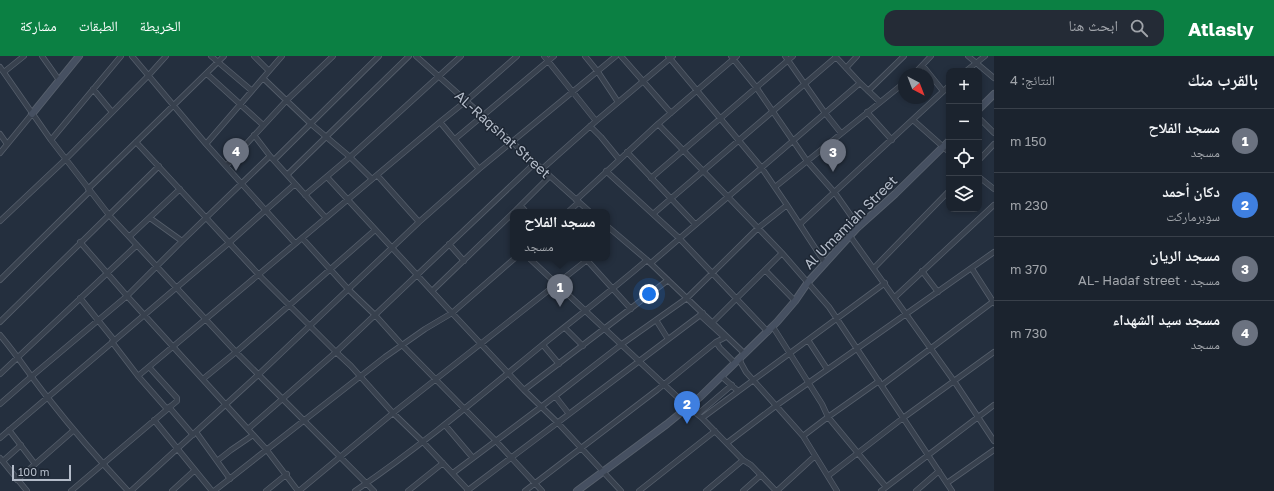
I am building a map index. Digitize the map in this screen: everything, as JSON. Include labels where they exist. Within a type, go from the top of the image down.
[{"type":"street","points":[[4,72],[24,56]]},
{"type":"street","points":[[42,56],[59,80]]},
{"type":"street","points":[[51,140],[121,56]]},
{"type":"street","points":[[132,56],[206,144],[295,243]]},
{"type":"street","points":[[0,221],[66,159],[166,56]]},
{"type":"street","points":[[211,56],[252,90]]},
{"type":"street","points":[[0,280],[136,142],[224,56]]},
{"type":"street","points":[[254,56],[269,71]]},
{"type":"street","points":[[206,144],[282,56]]},
{"type":"street","points":[[226,166],[286,100],[333,56]]},
{"type":"street","points":[[274,160],[379,56]]},
{"type":"street","points":[[287,175],[409,56]]},
{"type":"street","name":"AL-Raqshat Street","points":[[416,56],[587,209]]},
{"type":"street","points":[[305,195],[350,157],[461,56]]},
{"type":"street","points":[[138,376],[518,56]]},
{"type":"street","points":[[544,56],[596,120]]},
{"type":"street","points":[[455,139],[554,56]]},
{"type":"street","points":[[585,56],[598,72],[618,102]]},
{"type":"street","points":[[131,491],[258,375],[419,222],[479,169],[616,56]]},
{"type":"street","points":[[621,56],[671,113]]},
{"type":"street","points":[[651,178],[756,87],[786,58],[793,56]]},
{"type":"street","points":[[653,214],[836,56],[860,83],[880,102]]},
{"type":"street","points":[[846,68],[857,56]]},
{"type":"street","points":[[868,91],[904,56]]},
{"type":"street","points":[[921,68],[932,56]]},
{"type":"street","points":[[968,56],[994,78]]},
{"type":"street","points":[[969,68],[985,56]]},
{"type":"street","points":[[0,153],[59,80],[75,57]]},
{"type":"street","points":[[542,169],[596,120],[670,57],[761,168],[825,263]]},
{"type":"street","points":[[571,209],[619,159],[734,57],[807,161],[835,193],[859,226]]},
{"type":"street","points":[[786,58],[841,133]]},
{"type":"street","points":[[923,66],[943,91]]},
{"type":"street","points":[[0,67],[51,140],[109,215],[258,375],[284,399],[374,491]]},
{"type":"street","points":[[207,74],[263,125]]},
{"type":"street","points":[[263,78],[372,179]]},
{"type":"street","points":[[355,491],[367,484],[445,425],[613,289],[679,238],[860,83]]},
{"type":"street","points":[[775,187],[898,88]]},
{"type":"street","points":[[800,224],[946,88]]},
{"type":"street","points":[[93,89],[112,112]]},
{"type":"street","points":[[982,106],[994,94]]},
{"type":"street","points":[[867,112],[892,140]]},
{"type":"street","points":[[913,120],[946,150]]},
{"type":"street","points":[[982,121],[994,133]]},
{"type":"street","points":[[440,122],[479,169]]},
{"type":"street","points":[[658,124],[704,170],[782,253],[837,318],[952,491]]},
{"type":"street","points":[[590,126],[619,159]]},
{"type":"street","points":[[0,134],[7,144]]},
{"type":"street","points":[[254,135],[270,156],[326,218]]},
{"type":"street","points":[[136,142],[259,274],[361,376],[393,413],[453,473],[468,491],[701,314]]},
{"type":"street","name":"Al Umamiah Street","points":[[577,491],[667,424],[700,397],[771,329],[795,301],[808,282],[859,226],[895,194],[946,144]]},
{"type":"street","points":[[982,157],[994,144]]},
{"type":"street","points":[[627,152],[695,224]]},
{"type":"street","points":[[0,404],[127,296],[182,240],[270,156]]},
{"type":"street","points":[[248,429],[336,352],[535,162]]},
{"type":"street","points":[[0,322],[159,166]]},
{"type":"street","points":[[606,172],[679,238],[737,298],[771,329],[790,353],[822,404],[828,417],[886,487]]},
{"type":"street","points":[[377,175],[419,222]]},
{"type":"street","points":[[518,209],[550,176]]},
{"type":"street","points":[[327,177],[524,390],[558,423],[621,491]]},
{"type":"street","points":[[982,179],[994,189]]},
{"type":"street","points":[[0,438],[296,184]]},
{"type":"street","points":[[130,236],[180,188]]},
{"type":"street","points":[[874,268],[946,194]]},
{"type":"street","points":[[453,473],[622,344],[687,298],[758,228],[787,205]]},
{"type":"street","points":[[895,297],[994,205]]},
{"type":"street","points":[[432,291],[510,217]]},
{"type":"street","points":[[150,218],[182,240]]},
{"type":"street","points":[[525,491],[716,342],[724,338],[687,298],[649,261],[610,228]]},
{"type":"street","points":[[202,379],[236,352],[375,230]]},
{"type":"street","points":[[850,236],[931,348],[994,441]]},
{"type":"street","points":[[302,238],[348,289],[375,314],[402,345],[496,440],[542,491]]},
{"type":"street","points":[[80,242],[266,449],[299,491],[393,413],[558,285],[584,261]]},
{"type":"street","points":[[449,244],[464,261]]},
{"type":"street","points":[[0,374],[137,245]]},
{"type":"street","points":[[727,443],[827,369],[906,313],[972,269],[994,252]]},
{"type":"street","points":[[713,322],[782,253]]},
{"type":"street","points":[[154,420],[213,491],[384,357],[425,329],[452,313],[512,261]]},
{"type":"street","points":[[532,261],[606,328],[688,407],[698,414],[776,491],[815,456]]},
{"type":"street","points":[[588,261],[631,309]]},
{"type":"street","points":[[804,436],[828,417],[881,383],[994,302],[972,269]]},
{"type":"street","points":[[765,270],[795,301]]},
{"type":"street","points":[[922,271],[938,292]]},
{"type":"street","points":[[524,390],[668,280]]},
{"type":"street","points":[[702,418],[885,283]]},
{"type":"street","points":[[80,298],[138,376],[194,434],[230,479]]},
{"type":"street","points":[[701,314],[713,322],[745,354]]},
{"type":"street","points":[[656,320],[668,339]]},
{"type":"street","points":[[565,328],[583,346]]},
{"type":"street","points":[[0,335],[19,357],[47,397],[74,430],[128,491]]},
{"type":"street","points":[[808,340],[827,369]]},
{"type":"street","points":[[716,342],[738,361],[804,436],[838,491]]},
{"type":"street","points":[[543,345],[559,364]]},
{"type":"street","points":[[828,476],[903,418],[994,352]]},
{"type":"street","points":[[73,490],[177,400],[177,398],[149,367]]},
{"type":"street","points":[[721,376],[732,384],[738,391]]},
{"type":"street","points":[[698,414],[732,384]]},
{"type":"street","points":[[555,396],[569,414]]},
{"type":"street","points":[[700,397],[708,404]]},
{"type":"street","points":[[881,491],[994,405]]},
{"type":"street","points":[[445,425],[473,458]]},
{"type":"street","points":[[9,430],[35,464]]},
{"type":"street","points":[[17,480],[74,430]]},
{"type":"street","points":[[639,491],[715,431]]},
{"type":"street","points":[[217,461],[253,435]]},
{"type":"street","points":[[21,446],[1,460],[27,491]]},
{"type":"street","points":[[947,483],[994,450]]},
{"type":"street","points":[[706,491],[743,460]]},
{"type":"street","points":[[408,491],[443,463]]},
{"type":"street","points":[[172,491],[195,470]]},
{"type":"street","points":[[916,491],[939,472]]},
{"type":"street","points":[[269,490],[287,474]]},
{"type":"street","points":[[742,491],[761,475]]},
{"type":"place","name":"مسجد سيد الشهداء","points":[[236,171]]},
{"type":"place","name":"مسجد الريان","points":[[833,172]]},
{"type":"place","name":"مسجد الفلاح","points":[[560,307]]},
{"type":"place","name":"دكان أحمد","points":[[687,424]]}]
